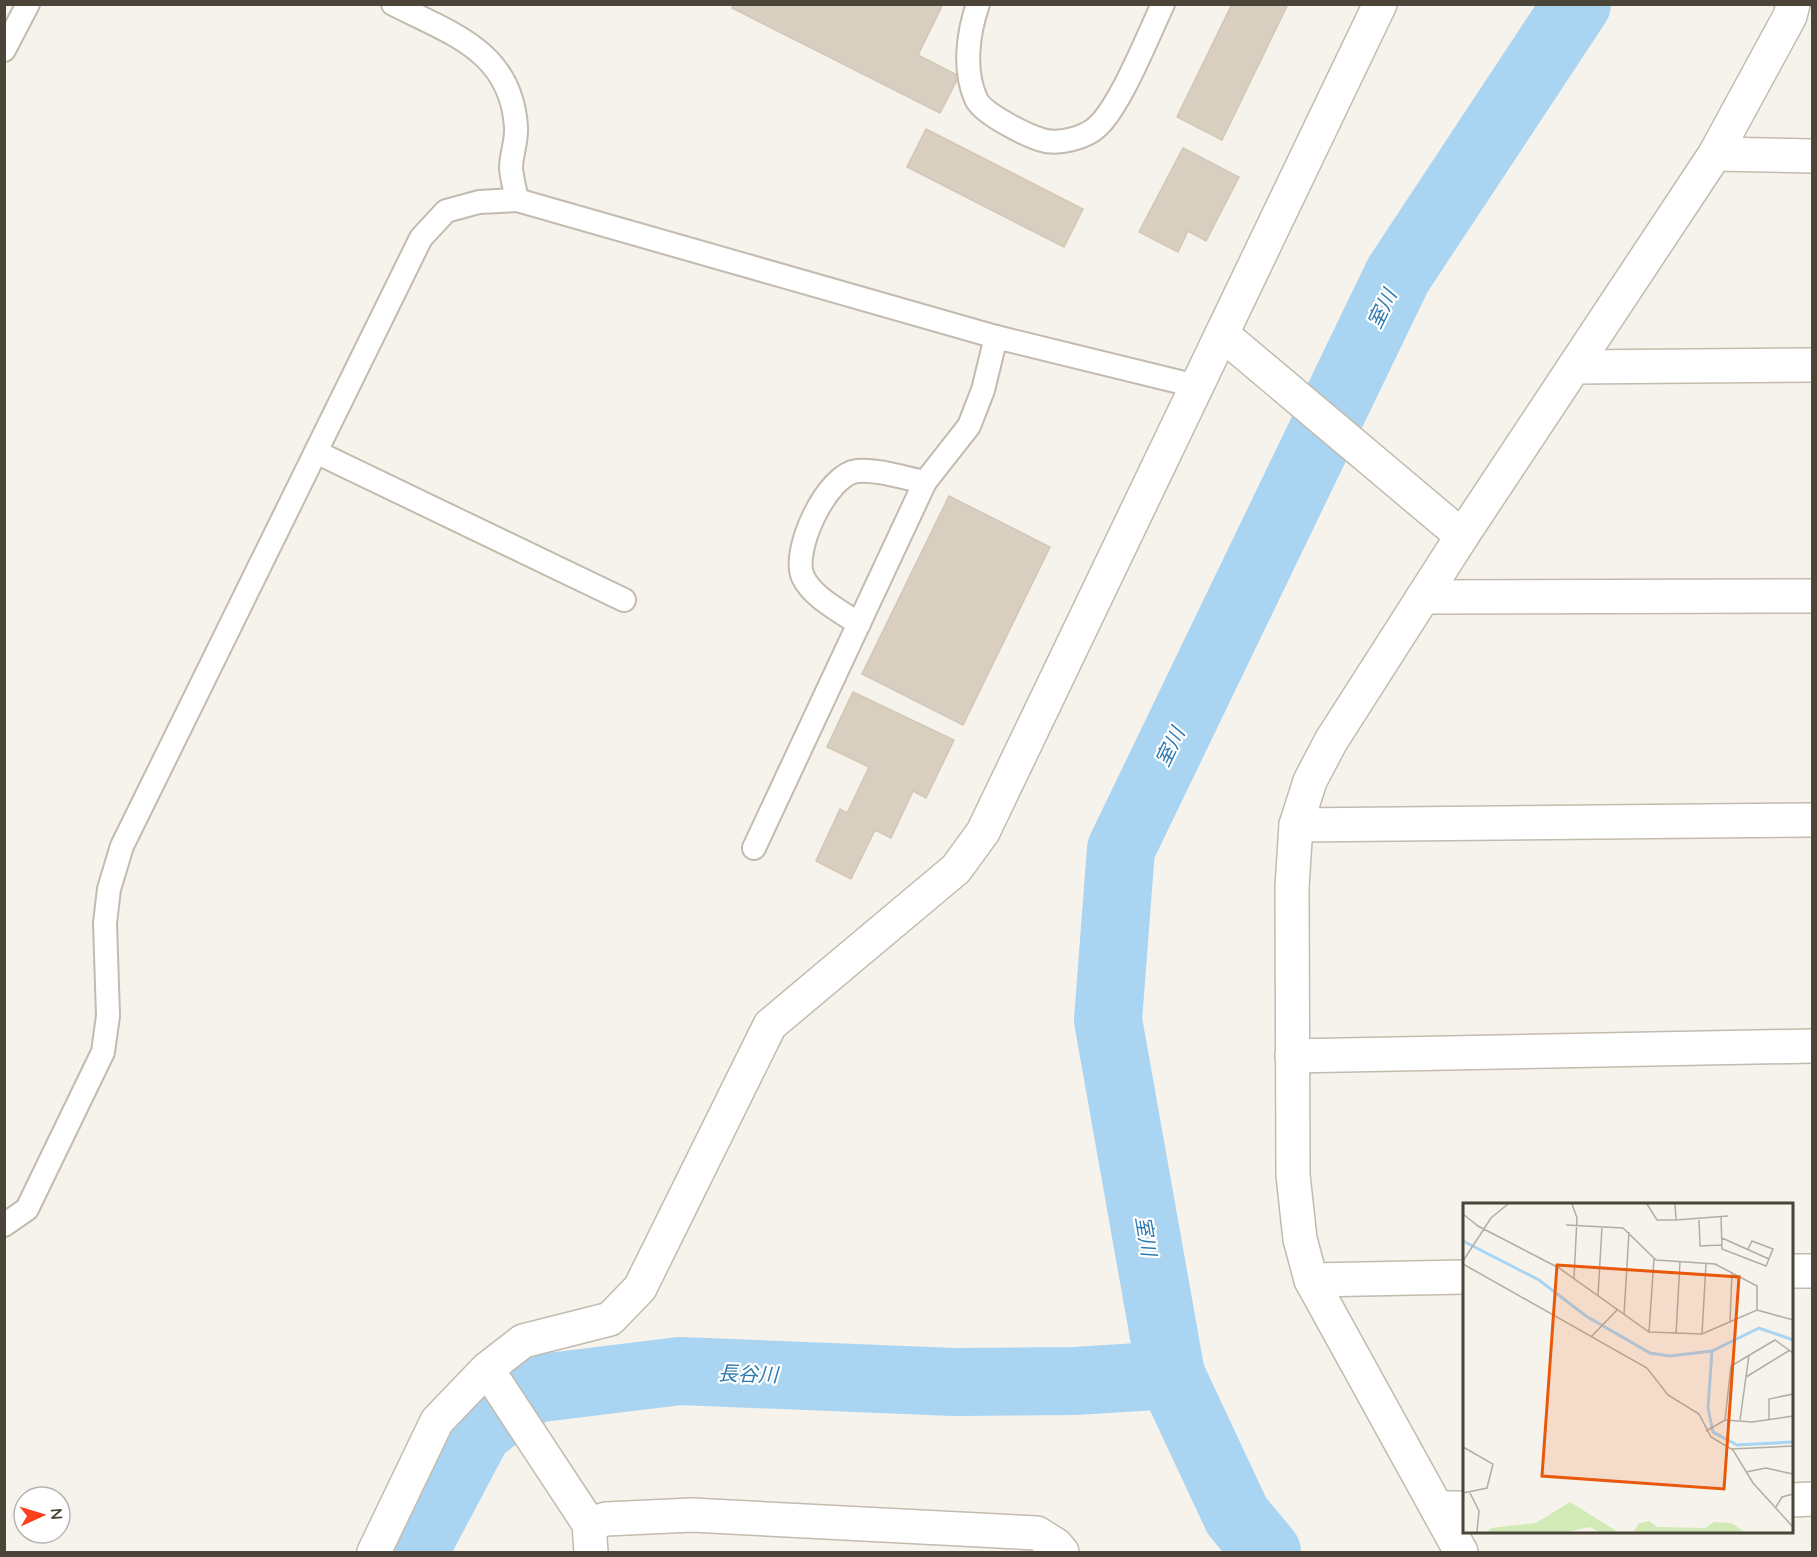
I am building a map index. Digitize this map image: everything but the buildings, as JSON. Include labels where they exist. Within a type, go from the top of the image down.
[{"type":"street","points":[[374,1552],[437,1421],[487,1369],[523,1341],[610,1319],[640,1288],[770,1025],[956,869],[983,832],[1380,4]]},
{"type":"street","points":[[1461,1552],[1451,1508],[1311,1280],[1300,1239],[1293,1175],[1292,887],[1296,825],[1310,781],[1331,741],[1462,536],[1715,154],[1790,16],[1793,4]]},
{"type":"street","points":[[1715,154],[1812,156]]},
{"type":"street","points":[[1222,334],[1462,536]]},
{"type":"street","points":[[1574,367],[1812,366]]},
{"type":"street","points":[[1423,597],[1812,596]]},
{"type":"street","points":[[1296,825],[1812,820]]},
{"type":"street","points":[[1292,1056],[1812,1046]]},
{"type":"street","points":[[1793,1271],[1812,1271]]},
{"type":"street","points":[[1311,1280],[1463,1277]]},
{"type":"street","points":[[487,1369],[590,1538],[606,1519],[692,1515],[1037,1533],[1056,1545],[1062,1552]]},
{"type":"street","points":[[1793,1500],[1812,1499]]},
{"type":"lane","points":[[4,50],[28,4]]},
{"type":"lane","points":[[393,4],[470,43],[493,63],[511,94],[516,129],[511,168],[517,200]]},
{"type":"lane","points":[[978,4],[969,32],[970,74],[977,100],[992,115],[1042,140],[1065,141],[1097,127],[1120,92],[1163,4]]},
{"type":"lane","points":[[4,1225],[27,1209],[103,1052],[109,983],[105,923],[108,889],[122,846],[421,238],[446,212],[479,202],[517,200],[996,337],[1196,386]]},
{"type":"lane","points":[[754,848],[925,482],[969,426],[983,390],[996,337]]},
{"type":"lane","points":[[316,452],[624,600]]},
{"type":"lane","points":[[859,624],[816,593],[803,578],[800,562],[802,544],[833,483],[843,475],[856,471],[875,472],[925,482]]},
{"type":"waterway","name":"室川","points":[[1267,1552],[1237,1516],[1171,1375],[1108,1020],[1121,849],[1398,275],[1577,4]]},
{"type":"waterway","name":"長谷川","points":[[414,1552],[478,1431],[533,1389],[680,1371],[954,1382],[1075,1381],[1171,1375]]}]
